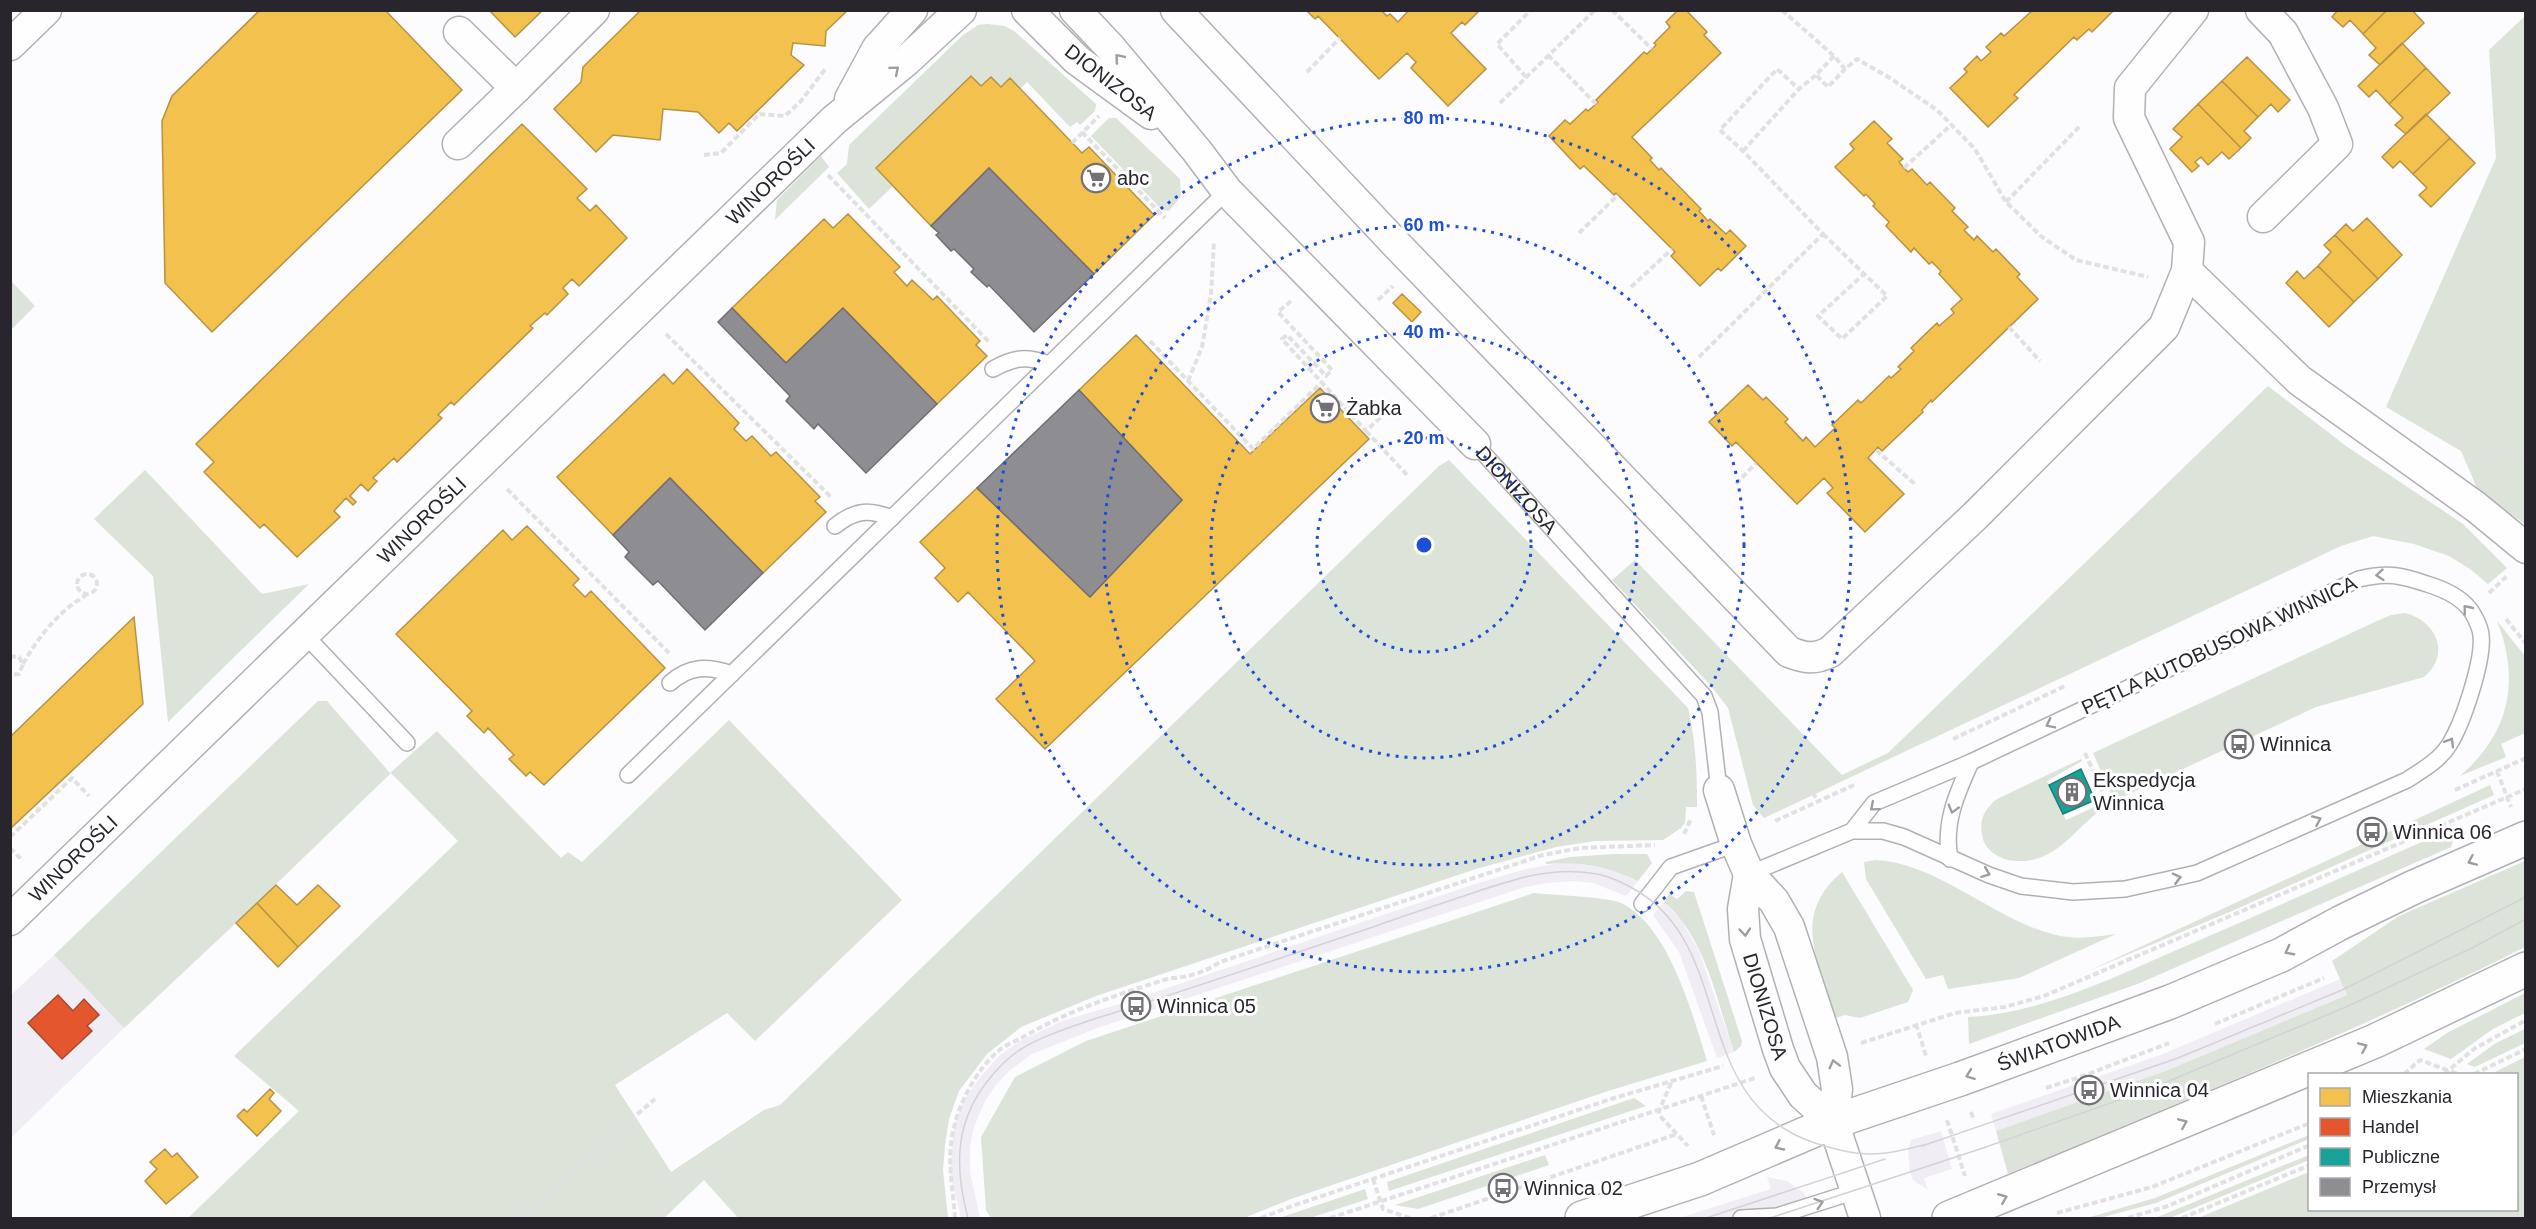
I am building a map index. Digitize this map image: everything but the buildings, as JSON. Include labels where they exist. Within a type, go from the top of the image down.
[{"type":"street","points":[[10,45],[46,10]]},
{"type":"street","points":[[458,144],[594,10]]},
{"type":"street","name":"WINOROŚLI","points":[[10,920],[834,120],[843,110],[877,49],[912,10]]},
{"type":"street","name":"WINOROŚLI","points":[[834,120],[906,61],[961,10]]},
{"type":"street","name":"DIONIZOSA","points":[[1027,10],[1077,60],[1167,126],[1197,152]]},
{"type":"street","name":"DIONIZOSA","points":[[1075,10],[1110,47],[1227,191],[1475,444]]},
{"type":"street","points":[[1176,10],[1395,243],[1789,652],[1817,659],[1830,652],[1975,516],[2164,327],[2187,271],[2188,242],[2128,118],[2130,88],[2193,10]]},
{"type":"street","points":[[2261,10],[2283,33],[2323,108],[2337,144],[2263,217]]},
{"type":"street","points":[[459,32],[516,88]]},
{"type":"street","points":[[2187,271],[2299,380],[2499,523],[2526,548]]},
{"type":"street","name":"DIONIZOSA","points":[[1719,790],[1736,844],[1749,874],[1774,901],[1789,927],[1836,1072],[1837,1089],[1833,1122],[1860,1205]]},
{"type":"street","name":"ŚWIATOWIDA","points":[[1582,1218],[1726,1170],[1833,1122],[1970,1076],[2170,1002],[2281,955],[2340,922],[2526,838]]},
{"type":"street","name":"DIONIZOSA","points":[[1749,874],[1743,909],[1745,939],[1778,1049],[1785,1068],[1803,1095],[1833,1122]]},
{"type":"street","points":[[1948,1218],[2000,1199],[2365,1046],[2526,969]]},
{"type":"lane","points":[[628,775],[1227,191]]},
{"type":"lane","points":[[993,369],[1008,361],[1023,357],[1049,364]]},
{"type":"lane","name":"DIONIZOSA","points":[[1475,444],[1704,696],[1710,712],[1719,790]]},
{"type":"lane","points":[[835,526],[851,516],[874,511],[892,518]]},
{"type":"lane","name":"PĘTLA AUTOBUSOWA WINNICA","points":[[2381,574],[2399,575],[2437,587],[2468,606],[2481,635],[2474,680],[2464,714],[2449,746],[2431,765],[2407,780],[2197,873],[2125,889],[2073,892],[2021,886],[1950,859],[1905,837],[1883,831],[1852,831],[1874,803],[1971,762],[2359,579],[2381,574]]},
{"type":"lane","points":[[305,635],[407,743]]},
{"type":"lane","points":[[670,683],[695,668],[715,668],[732,674]]},
{"type":"lane","points":[[1950,859],[1947,844],[1950,819],[1958,792],[1971,762]]},
{"type":"lane","points":[[1749,874],[1852,831]]},
{"type":"lane","points":[[1642,904],[1671,867],[1736,844]]},
{"type":"lane","points":[[1742,1218],[1777,1216],[1860,1205]]},
{"type":"path","points":[[1526,77],[1497,44],[1531,10]]},
{"type":"path","points":[[1500,103],[1595,10]]},
{"type":"path","points":[[1612,10],[1652,49]]},
{"type":"path","points":[[1782,10],[1834,56],[1845,69]]},
{"type":"path","points":[[1307,72],[1340,38]]},
{"type":"path","points":[[1548,55],[1596,104]]},
{"type":"path","points":[[1743,151],[1799,89],[1834,56]]},
{"type":"path","points":[[1816,75],[1828,87],[1857,58],[1937,110],[1975,148],[2006,202],[2042,237],[2076,260],[2158,279]]},
{"type":"path","points":[[704,155],[721,153],[759,114],[785,116],[801,101],[830,63]]},
{"type":"path","points":[[1799,89],[1777,69],[1720,130],[1887,296],[1842,339],[1818,316],[1864,274]]},
{"type":"path","points":[[1072,142],[1099,115]]},
{"type":"path","points":[[1904,168],[1951,124]]},
{"type":"path","points":[[2006,202],[2080,126]]},
{"type":"path","points":[[1083,132],[1166,219]]},
{"type":"path","points":[[828,175],[1008,361]]},
{"type":"path","points":[[1579,233],[1618,195]]},
{"type":"path","points":[[1699,357],[1823,234]]},
{"type":"path","points":[[1188,381],[1202,347],[1211,294],[1214,236]]},
{"type":"path","points":[[1631,287],[1672,249]]},
{"type":"path","points":[[1295,298],[1278,312],[1332,370],[1326,376],[1287,334],[1282,339],[1408,476]]},
{"type":"path","points":[[2009,327],[2040,361]]},
{"type":"path","points":[[666,334],[851,516]]},
{"type":"path","points":[[1150,341],[1253,448],[1322,382]]},
{"type":"path","points":[[1366,431],[1383,416]]},
{"type":"path","points":[[2441,481],[2478,456],[2496,448],[2526,458]]},
{"type":"path","points":[[1876,450],[1916,485]]},
{"type":"path","points":[[1736,484],[1756,463]]},
{"type":"path","points":[[507,489],[687,671]]},
{"type":"path","points":[[10,675],[19,674],[47,627],[61,613],[86,595],[93,593],[97,587],[96,579],[90,574],[80,577],[77,584],[79,591],[86,595]]},
{"type":"path","points":[[10,656],[19,657],[23,664]]},
{"type":"path","points":[[1704,696],[1755,744],[1792,770],[1820,801]]},
{"type":"path","points":[[2085,753],[2110,808]]},
{"type":"path","points":[[2455,790],[2526,758]]},
{"type":"path","points":[[2497,771],[2511,807]]},
{"type":"path","points":[[10,837],[72,778],[94,801]]},
{"type":"path","points":[[1853,1045],[1955,1013],[2005,1007],[2044,996],[2526,789]]},
{"type":"path","points":[[1679,838],[1686,832],[1692,814]]},
{"type":"path","points":[[955,1218],[950,1154],[954,1127],[963,1101],[978,1075],[998,1052],[1043,1025],[1098,1001],[1170,978],[1181,978],[1211,968],[1220,962],[1543,855],[1580,848],[1660,844]]},
{"type":"path","points":[[10,848],[28,866]]},
{"type":"path","points":[[2446,1073],[2474,1049],[2526,1020]]},
{"type":"path","points":[[1916,1024],[1928,1061]]},
{"type":"path","points":[[2476,1073],[2526,1049]]},
{"type":"path","points":[[2405,1073],[2420,1060],[2455,1073]]},
{"type":"path","points":[[1262,1218],[1611,1099],[1723,1066]]},
{"type":"path","points":[[1330,1218],[1748,1081]]},
{"type":"path","points":[[1671,1082],[1659,1110],[1660,1116],[1690,1148]]},
{"type":"path","points":[[1701,1096],[1715,1138]]},
{"type":"path","points":[[525,1218],[594,1151],[655,1099]]},
{"type":"path","points":[[2050,1215],[2152,1187],[2308,1124]]},
{"type":"path","points":[[1950,1128],[1961,1164]]},
{"type":"path","points":[[1431,1218],[1677,1134]]},
{"type":"path","points":[[2128,1218],[2168,1206],[2308,1146]]},
{"type":"path","points":[[2182,1218],[2308,1166]]},
{"type":"path","points":[[1373,1179],[1383,1209],[1410,1218]]},
{"type":"shaded area","points":[[2525,16],[2525,524],[2479,493],[2461,451],[2386,407],[2496,158],[2489,50]]},
{"type":"shaded area","points":[[978,25],[1005,26],[1014,31],[1096,104],[1095,111],[1080,125],[1077,122],[1070,127],[1027,82],[1020,89],[1010,78],[1001,87],[991,77],[876,168],[893,186],[869,209],[837,173],[847,164],[849,145],[962,36]]},
{"type":"shaded area","points":[[1109,118],[1116,118],[1180,179],[1181,196],[1169,211],[1162,210],[1091,136]]},
{"type":"shaded area","points":[[821,156],[829,167],[775,220],[777,200]]},
{"type":"shaded area","points":[[11,281],[35,306],[11,330]]},
{"type":"shaded area","points":[[2268,386],[2346,446],[2463,524],[2507,568],[2488,584],[2449,556],[2414,544],[2373,536],[2341,546],[1764,818],[1753,805],[1728,708],[1712,687],[1612,580],[1635,560],[1842,775],[1888,753]]},
{"type":"shaded area","points":[[1449,460],[1688,708],[1696,757],[1697,807],[1686,807],[1685,823],[1663,840],[1595,841],[1556,847],[1476,869],[1096,996],[1021,1027],[987,1054],[959,1091],[949,1119],[945,1145],[943,1170],[948,1218],[738,1218],[704,1180],[664,1218],[188,1218],[299,1111],[234,1056],[458,841],[391,773],[124,1028],[54,955],[318,701],[327,701],[390,773],[437,731],[561,858],[568,852],[582,862],[729,720],[902,900],[755,1041],[727,1013],[615,1085],[671,1172],[764,1110],[780,1105],[1439,466]]},
{"type":"shaded area","points":[[145,470],[262,594],[309,584],[168,722],[153,576],[94,519]]},
{"type":"shaded area","points":[[2405,613],[2425,623],[2437,640],[2437,659],[2424,677],[2316,707],[2114,801],[2093,753],[2377,621],[2391,615]]},
{"type":"shaded area","points":[[2497,621],[2525,656],[2525,733],[2501,744],[2506,757],[2460,776],[2477,760],[2490,742],[2500,724],[2506,705],[2509,685],[2508,665]]},
{"type":"shaded area","points":[[2081,759],[2082,761],[2047,781],[2066,820],[2101,804],[2104,808],[2066,842],[2034,860],[2006,859],[1995,854],[1985,845],[1981,824],[1986,811],[1997,799]]},
{"type":"shaded area","points":[[2490,785],[2494,795],[2232,911],[2086,972]]},
{"type":"shaded area","points":[[2458,826],[2451,847],[2140,983],[1969,1044],[1968,1017],[2023,1009],[2102,982]]},
{"type":"shaded area","points":[[1647,854],[1652,863],[1638,881],[1593,866],[1570,863],[1546,864],[1546,862],[1570,857]]},
{"type":"shaded area","points":[[1875,860],[1922,871],[2033,928],[2064,937],[2078,938],[2116,934],[2019,978],[1948,989],[1943,975],[1926,979],[1866,879],[1864,862]]},
{"type":"shaded area","points":[[2525,861],[2525,947],[2333,1037],[2008,1174],[1996,1131],[2168,1070],[2347,995],[2332,961],[2399,916]]},
{"type":"shaded area","points":[[1566,862],[1612,869],[1638,881],[1626,896],[1593,883],[1574,881],[1525,887],[1100,1027],[1032,1054],[1009,1071],[984,1103],[974,1127],[970,1147],[970,1172],[980,1218],[961,1218],[950,1174],[954,1127],[963,1101],[982,1075],[1000,1055],[1018,1042],[1062,1021],[1126,1002],[1475,884],[1526,869]]},
{"type":"shaded area","points":[[1842,872],[1913,990],[1908,1002],[1860,1018],[1845,1015],[1836,1018],[1822,978],[1813,941],[1813,923],[1817,905],[1826,888]]},
{"type":"shaded area","points":[[1686,891],[1694,892],[1742,1041],[1741,1046],[1734,1052],[1700,952],[1690,933],[1664,902],[1669,894],[1677,899]]},
{"type":"shaded area","points":[[1534,893],[1615,901],[1638,914],[1653,931],[1676,973],[1707,1061],[1608,1091],[1291,1199],[1244,1218],[991,1218],[986,1210],[981,1137],[1015,1077],[1086,1041]]},
{"type":"shaded area","points":[[1664,902],[1681,920],[1699,951],[1734,1052],[1717,1058],[1679,952],[1653,915]]},
{"type":"shaded area","points":[[54,955],[124,1028],[11,1138],[11,995]]},
{"type":"shaded area","points":[[2340,979],[2347,995],[2168,1070],[1996,1131],[1991,1114],[2163,1054]]},
{"type":"shaded area","points":[[2525,993],[2525,1013],[2493,1029],[2451,1059],[2424,1049],[2447,1033]]},
{"type":"shaded area","points":[[2525,1029],[2525,1043],[2475,1067],[2467,1064],[2496,1043]]},
{"type":"shaded area","points":[[2525,1057],[2525,1218],[2198,1218],[2308,1172],[2308,1211],[2518,1211],[2518,1073],[2493,1073]]},
{"type":"shaded area","points":[[1634,1098],[1646,1106],[1389,1191],[1387,1182]]},
{"type":"shaded area","points":[[1941,1131],[1952,1169],[1924,1178],[1928,1190],[1913,1180],[1908,1151],[1911,1140]]},
{"type":"shaded area","points":[[2308,1135],[2308,1139],[2156,1203],[2100,1218],[2087,1218],[2155,1198]]},
{"type":"shaded area","points":[[1545,1155],[1549,1165],[1418,1209],[1395,1205]]},
{"type":"shaded area","points":[[2308,1155],[2308,1160],[2170,1218],[2155,1218]]},
{"type":"shaded area","points":[[1767,1177],[1787,1181],[1803,1192],[1807,1199],[1807,1218],[1679,1218],[1771,1189]]},
{"type":"shaded area","points":[[1365,1189],[1368,1199],[1310,1218],[1279,1218]]},
{"type":"tram line","points":[[968,1218],[960,1165],[960,1148],[968,1115],[993,1074],[1018,1051],[1074,1026],[1497,885],[1546,873],[1580,872],[1597,874],[1619,881],[1639,892],[1669,918],[1690,951],[1730,1061],[1748,1094],[1775,1123],[1815,1143],[1859,1154],[1884,1153],[1928,1144]]},
{"type":"tram line","points":[[1922,1146],[2178,1058],[2342,990],[2526,897]]},
{"type":"tram line","points":[[1770,1218],[1983,1148],[2150,1089],[2346,1007],[2472,948],[2526,919]]},
{"type":"tram line","points":[[1706,1218],[1885,1159]]},
{"type":"place","name":"abc","points":[[1096,178]]},
{"type":"place","name":"Żabka","points":[[1325,408]]},
{"type":"place","name":"Winnica","points":[[2239,744]]},
{"type":"place","name":"Ekspedycja Winnica","points":[[2072,792]]},
{"type":"place","name":"Winnica 06","points":[[2372,832]]},
{"type":"place","name":"Winnica 05","points":[[1136,1006]]},
{"type":"place","name":"Winnica 04","points":[[2089,1090]]},
{"type":"place","name":"Winnica 02","points":[[1503,1188]]}]
